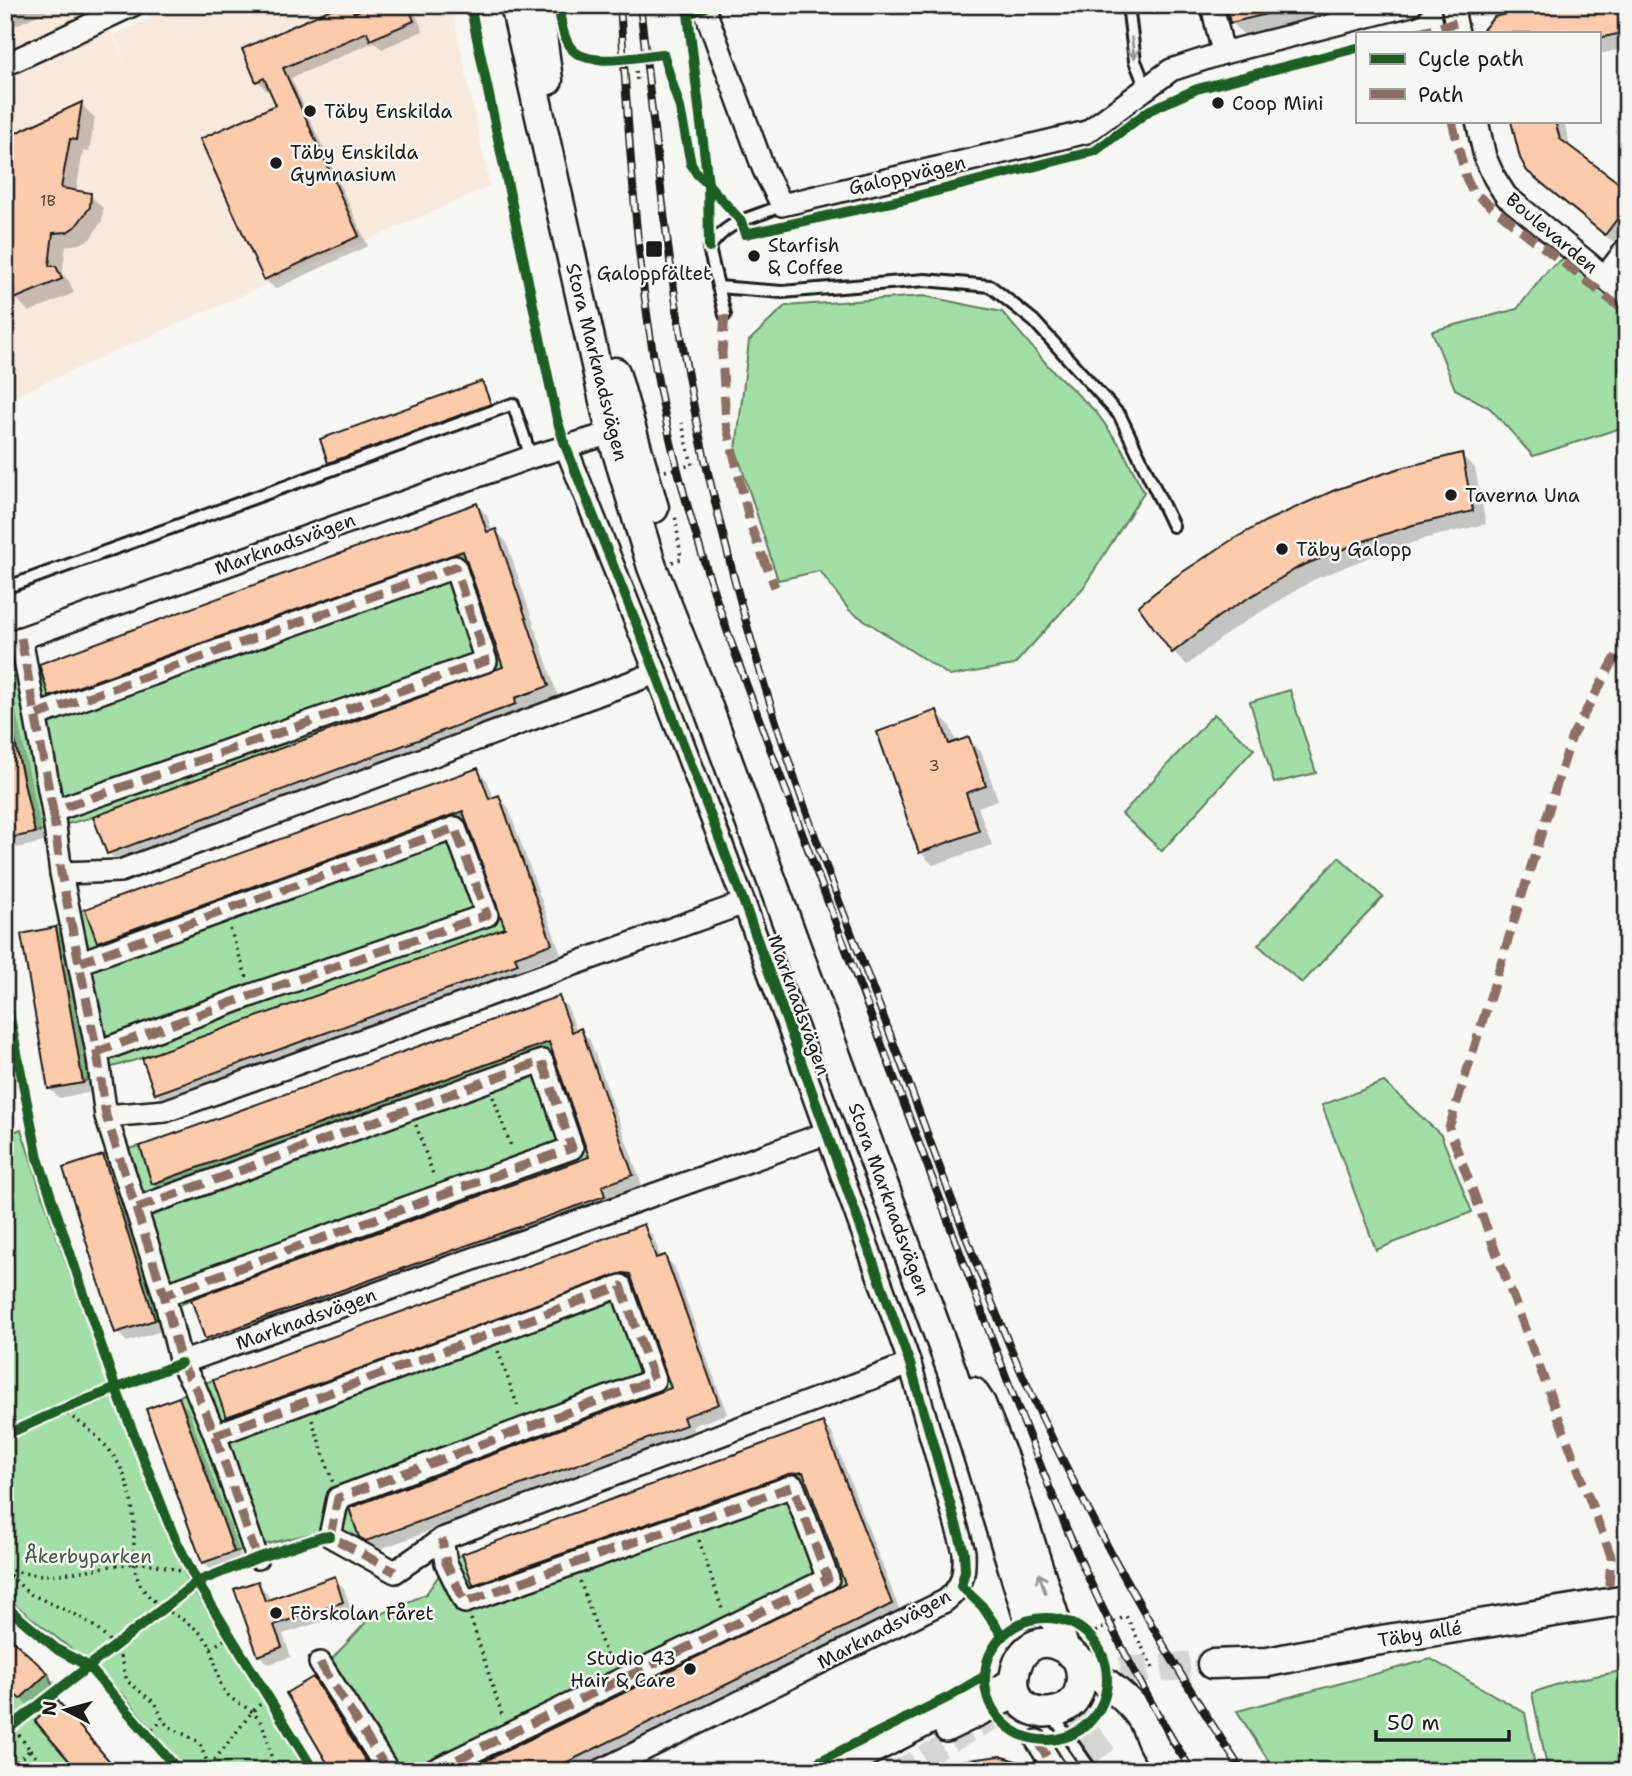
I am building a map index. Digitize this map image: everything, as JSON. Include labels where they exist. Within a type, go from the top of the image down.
[{"type":"street","points":[[5,65],[133,5]]},
{"type":"street","name":"Stora Marknadsvägen","points":[[515,5],[622,430],[709,710],[953,1374],[951,1405],[999,1556],[1025,1651]]},
{"type":"street","name":"Stora Marknadsvägen","points":[[538,5],[556,141],[622,430]]},
{"type":"street","points":[[1212,5],[1223,53]]},
{"type":"street","name":"Galoppvägen","points":[[782,205],[1087,132],[1171,70],[1223,53],[1410,5]]},
{"type":"street","points":[[1452,5],[1458,32]]},
{"type":"street","points":[[706,6],[764,170],[782,205]]},
{"type":"street","name":"Boulevarden","points":[[1476,122],[1485,158],[1506,196],[1627,297]]},
{"type":"street","points":[[1605,277],[1627,248]]},
{"type":"street","name":"Marknadsvägen","points":[[13,641],[565,445],[622,430]]},
{"type":"street","name":"Marknadsvägen","points":[[565,445],[744,904],[910,1364],[964,1552],[965,1571],[956,1592],[945,1601],[600,1771]]},
{"type":"street","points":[[37,715],[455,567],[486,662],[53,811]]},
{"type":"street","points":[[13,641],[37,715],[61,873],[81,962],[106,1116],[164,1295],[181,1363],[195,1387],[215,1436],[257,1558]]},
{"type":"street","points":[[61,873],[120,872],[656,673]]},
{"type":"street","points":[[81,962],[455,828],[486,915],[97,1052]]},
{"type":"street","points":[[106,1116],[165,1111],[744,904]]},
{"type":"street","points":[[137,1208],[542,1062],[572,1148],[164,1295]]},
{"type":"street","name":"Marknadsvägen","points":[[181,1363],[827,1133]]},
{"type":"street","points":[[215,1436],[621,1286],[654,1380],[338,1498],[330,1536],[395,1572],[442,1539],[910,1364]]},
{"type":"street","name":"Stora Marknadsvägen","points":[[953,1374],[969,1385],[981,1404],[1003,1458],[1040,1615],[1081,1646]]},
{"type":"street","points":[[432,1771],[828,1579],[793,1486],[465,1602],[446,1563],[442,1539]]},
{"type":"street","name":"Täby allé","points":[[1212,1664],[1268,1662],[1363,1643],[1627,1600]]},
{"type":"street","points":[[1081,1646],[1082,1682],[1077,1698],[1060,1711],[1050,1713],[1034,1710],[1024,1704],[1015,1687],[1016,1663],[1025,1651],[1048,1643],[1081,1646],[1107,1683],[1142,1717],[1154,1744],[1171,1771]]},
{"type":"street","points":[[320,1663],[388,1771]]},
{"type":"street","points":[[837,1771],[987,1694],[1015,1687]]},
{"type":"street","points":[[866,1771],[1015,1687]]},
{"type":"street","points":[[1077,1698],[1091,1698],[1103,1702],[1154,1744]]},
{"type":"street","points":[[1037,1741],[1056,1771]]},
{"type":"lane","points":[[1128,5],[1135,61],[1146,89]]},
{"type":"lane","points":[[725,315],[709,248],[720,232],[782,205]]},
{"type":"lane","points":[[718,287],[782,292],[925,280],[990,286],[1034,321],[1120,416],[1173,526]]},
{"type":"lane","points":[[5,588],[513,404],[531,457]]},
{"type":"lane","points":[[1050,1713],[1092,1771]]},
{"type":"path","points":[[635,57],[637,83]]},
{"type":"path","points":[[224,910],[253,995]]},
{"type":"path","points":[[488,1081],[518,1168]]},
{"type":"path","points":[[410,1109],[441,1196]]},
{"type":"path","points":[[492,1333],[525,1428]]},
{"type":"path","points":[[305,1402],[338,1498]]},
{"type":"path","points":[[61,1410],[96,1434],[122,1470],[129,1483],[133,1506],[134,1564],[141,1585],[146,1593],[163,1607],[196,1629],[212,1648],[222,1688],[230,1699],[256,1715],[264,1731],[276,1771]]},
{"type":"path","points":[[693,1521],[728,1627]]},
{"type":"path","points":[[5,1569],[47,1576],[150,1564],[192,1574],[257,1558]]},
{"type":"path","points":[[573,1562],[616,1681]]},
{"type":"path","points":[[5,1569],[28,1593],[87,1621],[118,1649],[127,1681],[156,1704],[163,1720],[170,1727],[199,1742],[210,1769]]},
{"type":"path","points":[[192,1574],[203,1593]]},
{"type":"path","points":[[12,1726],[83,1663],[114,1646],[163,1607],[192,1574]]},
{"type":"path","points":[[465,1602],[508,1733]]},
{"type":"path","points":[[1040,1615],[1079,1627],[1081,1646],[1126,1616],[1153,1668]]},
{"type":"path","points":[[212,1648],[233,1641],[223,1625]]},
{"type":"path","points":[[83,1663],[97,1676]]},
{"type":"path","points":[[206,1771],[265,1692],[278,1690]]},
{"type":"path","points":[[265,1692],[275,1707]]},
{"type":"path","points":[[5,1718],[47,1771]]},
{"type":"path","points":[[148,1734],[163,1720]]},
{"type":"path","points":[[139,1724],[156,1744]]},
{"type":"path","points":[[6,1771],[30,1750]]},
{"type":"shaded area","points":[[5,5],[99,5],[129,71],[114,35],[179,5],[451,5],[490,186],[5,400]]},
{"type":"green space","points":[[1573,251],[1627,299],[1627,426],[1533,456],[1490,408],[1455,389],[1432,331],[1517,309],[1548,270]]},
{"type":"green space","points":[[924,296],[1002,312],[1050,368],[1096,412],[1121,447],[1144,492],[1083,588],[1014,665],[950,676],[849,610],[820,571],[778,580],[736,450],[749,341],[785,306]]},
{"type":"green space","points":[[463,551],[503,667],[93,817],[35,833],[5,695],[5,680],[38,665],[51,700]]},
{"type":"green space","points":[[1290,690],[1316,773],[1274,783],[1250,702]]},
{"type":"green space","points":[[1214,714],[1254,749],[1162,851],[1122,814]]},
{"type":"green space","points":[[463,811],[505,928],[99,1071],[83,1083],[56,927],[70,916],[85,909],[98,943]]},
{"type":"green space","points":[[1339,857],[1383,897],[1302,983],[1258,945]]},
{"type":"green space","points":[[549,1042],[589,1157],[191,1299],[155,1320],[103,1155],[140,1146],[153,1184]]},
{"type":"green space","points":[[1384,1082],[1441,1135],[1472,1212],[1376,1250],[1322,1105]]},
{"type":"green space","name":"Åkerbyparken","points":[[21,1129],[106,1375],[189,1583],[310,1771],[186,1771],[125,1697],[85,1660],[5,1597],[5,1135]]},
{"type":"green space","points":[[630,1274],[671,1389],[348,1505],[361,1543],[317,1532],[234,1552],[179,1397],[213,1380],[228,1420]]},
{"type":"green space","points":[[803,1472],[845,1584],[465,1771],[379,1771],[319,1673],[368,1620],[426,1594],[446,1565],[462,1554],[476,1591]]},
{"type":"green space","points":[[1431,1659],[1525,1713],[1536,1771],[1275,1771],[1237,1711]]},
{"type":"green space","points":[[1627,1670],[1627,1771],[1548,1771],[1532,1693],[1564,1682]]},
{"type":"green space","points":[[48,1673],[58,1701],[35,1722],[78,1771],[40,1771],[31,1761],[19,1771],[5,1771],[5,1686],[20,1699]]},
{"type":"building","name":"Täby Enskilda Gymnasium","points":[[340,5],[351,5],[354,13],[370,5],[408,5],[414,21],[370,40],[367,32],[283,68],[359,236],[264,280],[200,139],[276,105],[264,78],[256,82],[242,49]]},
{"type":"building","points":[[1226,5],[1279,5],[1279,11],[1230,23]]},
{"type":"building","points":[[1541,5],[1627,5],[1627,32],[1600,38],[1600,32],[1481,32],[1494,17]]},
{"type":"building","points":[[82,102],[76,140],[70,139],[61,188],[91,193],[90,207],[76,226],[67,232],[53,233],[49,266],[56,266],[62,279],[14,299],[5,279],[5,138]]},
{"type":"building","points":[[1511,122],[1555,122],[1560,139],[1627,189],[1627,206],[1605,235],[1527,171],[1520,158]]},
{"type":"building","points":[[482,381],[491,404],[328,463],[320,439]]},
{"type":"building","name":"Täby Galopp","points":[[1462,453],[1473,511],[1413,525],[1299,567],[1219,616],[1172,653],[1138,606],[1175,577],[1266,521],[1335,490],[1397,469]]},
{"type":"building","points":[[477,503],[487,532],[496,529],[549,686],[515,698],[516,704],[107,854],[93,817],[503,667],[463,551],[49,697],[39,664]]},
{"type":"building","points":[[937,710],[949,744],[969,737],[986,786],[966,793],[979,831],[919,853],[877,732]]},
{"type":"building","points":[[11,724],[35,833],[5,839],[5,725]]},
{"type":"building","points":[[478,768],[489,799],[499,795],[552,944],[515,957],[518,964],[155,1094],[142,1058],[505,928],[463,811],[97,942],[85,909]]},
{"type":"building","points":[[56,927],[83,1083],[48,1089],[21,934]]},
{"type":"building","points":[[559,996],[572,1032],[581,1028],[633,1175],[602,1186],[605,1196],[205,1339],[191,1299],[589,1157],[549,1042],[152,1184],[140,1146]]},
{"type":"building","points":[[103,1155],[155,1320],[115,1333],[63,1168]]},
{"type":"building","points":[[644,1224],[656,1258],[665,1255],[719,1404],[683,1417],[686,1425],[366,1541],[359,1537],[349,1508],[671,1388],[630,1274],[623,1273],[226,1417],[213,1380]]},
{"type":"building","points":[[179,1397],[234,1552],[202,1563],[146,1409]]},
{"type":"building","points":[[823,1422],[892,1604],[549,1771],[465,1771],[845,1584],[803,1472],[789,1474],[473,1585],[462,1554]]},
{"type":"building","name":"Förskolan Fåret","points":[[335,1576],[343,1602],[274,1625],[282,1647],[258,1656],[234,1589],[258,1581],[265,1601]]},
{"type":"building","points":[[5,1633],[48,1673],[20,1699],[5,1686]]},
{"type":"building","points":[[313,1677],[372,1771],[332,1771],[286,1693]]},
{"type":"building","points":[[58,1701],[118,1771],[78,1771],[35,1721]]},
{"type":"building","points":[[1000,1756],[1038,1768],[1037,1771],[953,1771],[952,1762]]},
{"type":"tunnel","points":[[1078,1674],[1212,1664]]},
{"type":"tunnel","points":[[896,1771],[1030,1700]]},
{"type":"tunnel","points":[[1062,1701],[1114,1771]]},
{"type":"tunnel","points":[[820,1771],[853,1755]]},
{"type":"railway","points":[[620,5],[631,163],[648,321],[667,425],[705,565],[769,746],[1047,1482],[1113,1630],[1150,1701],[1192,1771]]},
{"type":"railway","points":[[640,5],[674,293],[694,407],[714,500],[742,606],[796,783],[953,1203],[1018,1365],[1094,1522],[1150,1623],[1242,1771]]},
{"type":"marked path","points":[[1418,32],[1456,23]]},
{"type":"marked path","points":[[1452,122],[1466,178],[1473,192],[1627,313]]},
{"type":"marked path","points":[[725,315],[722,353],[726,423],[751,527],[775,587]]},
{"type":"marked path","points":[[21,638],[53,811],[486,661],[455,567],[37,715]]},
{"type":"marked path","points":[[1609,1586],[1611,1556],[1449,1128],[1572,736],[1627,637]]},
{"type":"marked path","points":[[53,811],[61,873],[97,1052],[252,995],[487,915],[455,828],[81,962]]},
{"type":"marked path","points":[[97,1052],[106,1116],[164,1295]]},
{"type":"marked path","points":[[137,1208],[542,1061],[572,1148],[164,1295],[181,1363],[195,1387],[215,1435],[257,1558]]},
{"type":"marked path","points":[[215,1435],[621,1286],[654,1380],[338,1498],[330,1536],[395,1572]]},
{"type":"marked path","points":[[433,1771],[828,1579],[793,1486],[465,1602],[446,1563],[442,1539]]},
{"type":"marked path","points":[[320,1663],[388,1771]]},
{"type":"marked path","points":[[1037,1741],[1056,1771]]},
{"type":"cycle path","points":[[470,5],[557,419],[565,445],[744,903],[910,1364],[964,1552],[965,1571],[961,1586],[982,1606],[1002,1635]]},
{"type":"cycle path","points":[[558,5],[566,39],[571,48],[579,54],[601,60],[663,54],[680,108],[691,164],[741,221],[745,234],[909,198],[1095,151],[1150,110],[1197,89],[1356,48]]},
{"type":"cycle path","points":[[704,8],[688,14],[708,184],[709,248]]},
{"type":"cycle path","points":[[5,993],[38,1158],[116,1389],[173,1534],[197,1582],[314,1771]]},
{"type":"cycle path","points":[[5,1435],[181,1363]]},
{"type":"cycle path","points":[[5,1719],[12,1726],[197,1582],[257,1558],[330,1536]]},
{"type":"cycle path","points":[[5,1606],[58,1650],[88,1666],[179,1771]]},
{"type":"cycle path","points":[[1046,1618],[1069,1623],[1089,1636],[1102,1656],[1107,1679],[1102,1702],[1089,1722],[1069,1735],[1046,1740],[1023,1735],[1003,1722],[990,1702],[985,1679],[990,1656],[1003,1636],[1023,1623],[1046,1618]]},
{"type":"cycle path","points":[[800,1771],[949,1697],[985,1676]]},
{"type":"place","name":"Coop Mini","points":[[1218,103]]},
{"type":"place","name":"Täby Enskilda","points":[[310,111]]},
{"type":"place","name":"Täby Enskilda Gymnasium","points":[[276,163]]},
{"type":"place","name":"Galoppfältet","points":[[654,249]]},
{"type":"place","name":"Starfish & Coffee","points":[[754,256]]},
{"type":"place","name":"Taverna Una","points":[[1451,495]]},
{"type":"place","name":"Täby Galopp","points":[[1282,549]]},
{"type":"place","name":"Förskolan Fåret","points":[[276,1613]]},
{"type":"place","name":"Studio 43 Hair & Care","points":[[690,1669]]}]
